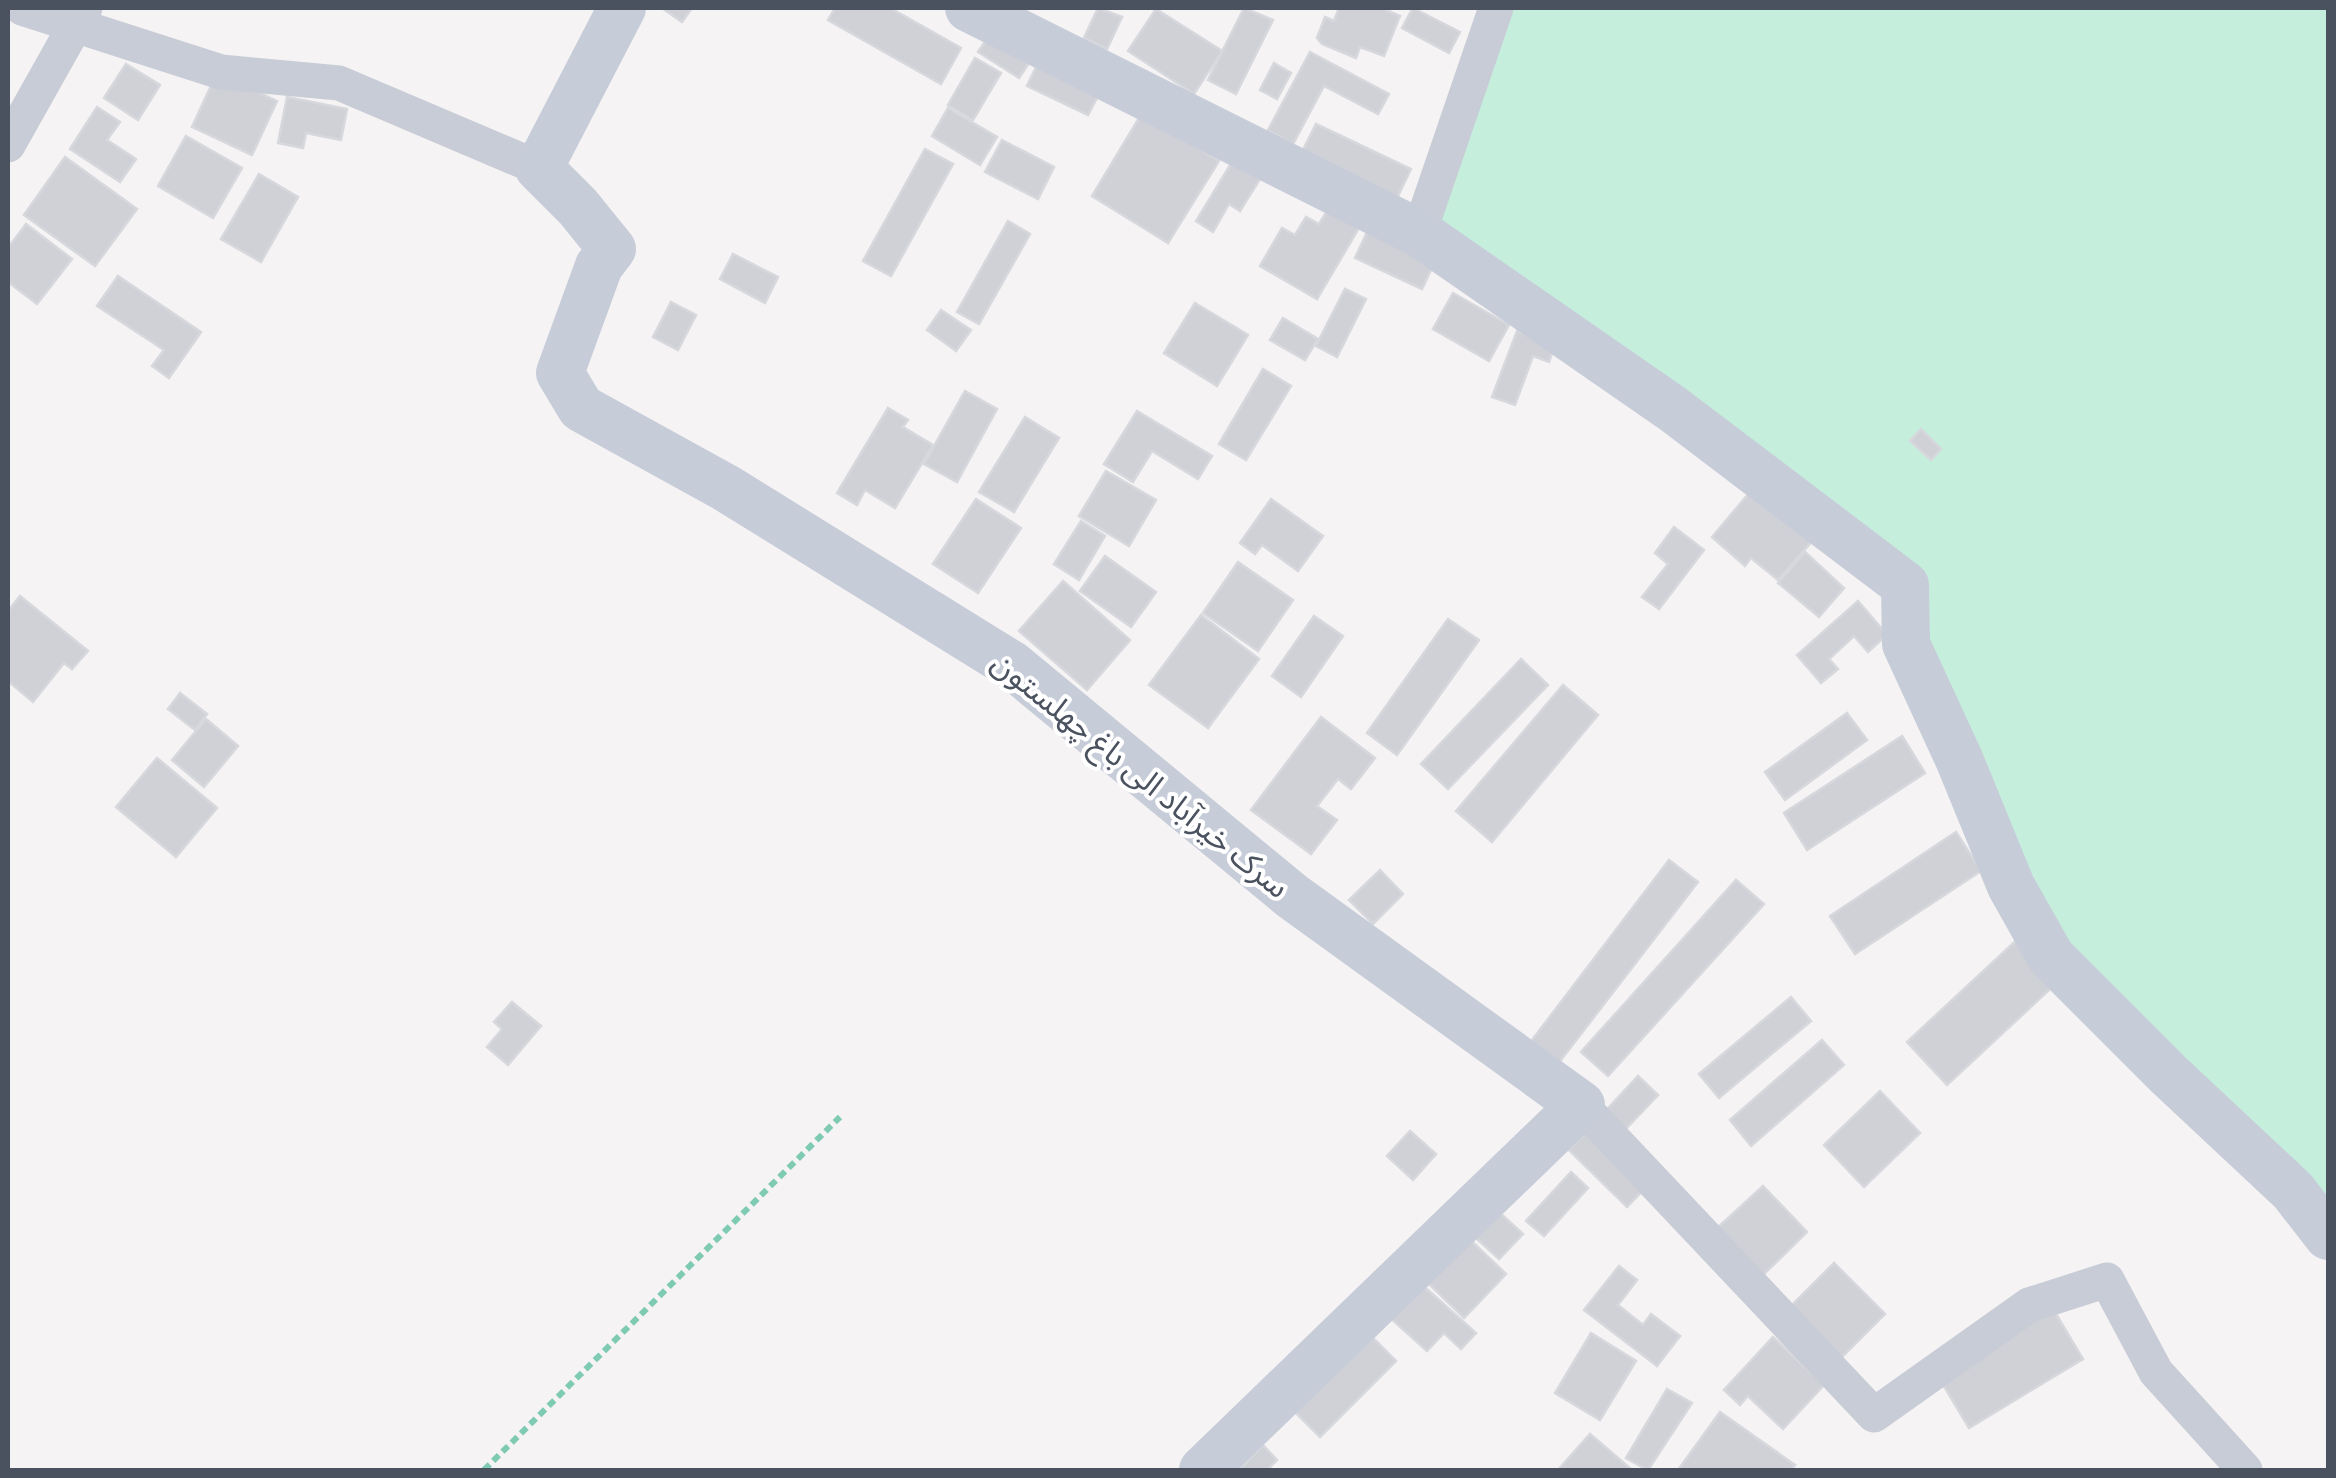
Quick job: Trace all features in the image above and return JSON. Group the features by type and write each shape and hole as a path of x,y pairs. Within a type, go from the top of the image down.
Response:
{"street":[{"path":"22,8 81,17 221,72 339,83 539,168 622,8"},
{"path":"969,8 1419,233 1673,409 1904,584 1906,644 2010,886 2051,957 2293,1191 2328,1236"},
{"path":"1419,233 1496,8"},
{"path":"8,146 81,17"},
{"name":"سرک خیرآباد الی باغ چهلستون","path":"539,168 578,207 612,250 599,266 560,373 581,408 726,488 1012,665 1292,896 1581,1105"},
{"path":"1203,1470 1581,1105 1874,1415 2029,1305 2107,1280 2156,1372 2244,1470"}],"path":[{"path":"484,1470 840,1118"}],"green space":[{"path":"1511,8 2328,8 2328,1236 2051,957 1904,584 1419,233"}],"building":[{"path":"662,8 692,8 682,22"},
{"path":"835,8 890,8 961,48 941,84 828,20"},
{"path":"1098,8 1122,17 1107,49 1084,38"},
{"path":"1244,8 1273,20 1236,94 1208,80"},
{"path":"1339,8 1381,8 1400,16 1384,56 1360,47 1356,58 1322,44 1317,38 1325,17 1334,21"},
{"path":"1413,8 1460,32 1449,53 1402,28"},
{"path":"1156,9 1222,51 1194,94 1128,51"},
{"path":"994,28 1035,54 1019,78 978,52"},
{"path":"1310,52 1389,94 1378,114 1324,86 1293,144 1268,130"},
{"path":"975,58 1001,73 973,120 948,105"},
{"path":"1039,61 1101,90 1088,115 1027,86"},
{"path":"1274,63 1291,73 1277,99 1260,90"},
{"path":"126,64 160,85 138,120 104,98"},
{"path":"217,73 277,101 252,155 192,127"},
{"path":"287,97 347,109 341,140 306,133 303,148 278,143"},
{"path":"97,107 120,122 107,140 136,159 120,182 70,149"},
{"path":"948,108 997,137 980,165 932,136"},
{"path":"1142,113 1219,161 1168,243 1092,196"},
{"path":"1316,124 1411,169 1396,200 1301,154"},
{"path":"186,136 242,168 213,218 158,186"},
{"path":"1002,140 1054,167 1038,199 985,172"},
{"path":"925,149 953,164 891,276 863,261"},
{"path":"65,157 137,209 95,266 24,215"},
{"path":"1232,162 1260,179 1240,211 1229,204 1213,232 1196,221"},
{"path":"259,174 298,197 261,262 221,239"},
{"path":"1331,205 1362,223 1317,299 1260,266 1282,228 1295,235 1306,217 1319,224"},
{"path":"1008,221 1030,234 979,324 957,312"},
{"path":"26,224 72,259 37,304 8,282 8,248"},
{"path":"1369,228 1436,259 1422,289 1355,258"},
{"path":"733,254 778,277 765,303 720,279"},
{"path":"118,276 201,332 169,378 152,366 164,350 97,306"},
{"path":"1345,289 1366,299 1337,357 1316,346"},
{"path":"1453,293 1509,325 1489,361 1433,329"},
{"path":"671,302 696,315 678,350 653,337"},
{"path":"1195,303 1248,335 1217,386 1164,353"},
{"path":"941,310 971,330 956,351 927,330"},
{"path":"1283,318 1318,339 1305,360 1270,340"},
{"path":"1517,331 1555,345 1549,362 1533,356 1515,405 1492,397"},
{"path":"1263,369 1291,386 1246,460 1219,444"},
{"path":"965,391 997,409 957,482 924,464"},
{"path":"888,408 908,420 903,427 933,445 895,508 865,490 857,505 837,493"},
{"path":"1137,411 1212,456 1198,479 1152,451 1133,482 1104,464"},
{"path":"1025,417 1059,438 1014,512 979,492"},
{"path":"1921,429 1941,449 1931,460 1910,441"},
{"path":"1106,471 1156,500 1129,546 1079,516"},
{"path":"1755,486 1815,538 1778,580 1751,558 1745,566 1712,537"},
{"path":"976,499 1021,528 978,593 933,564"},
{"path":"1271,499 1323,536 1298,571 1262,545 1255,554 1240,543"},
{"path":"1081,521 1105,536 1079,580 1054,564"},
{"path":"1674,527 1704,550 1659,609 1642,597 1668,564 1655,553"},
{"path":"1805,552 1844,588 1819,617 1778,583"},
{"path":"1105,556 1156,592 1131,627 1080,591"},
{"path":"1238,562 1293,600 1258,651 1203,613"},
{"path":"1063,581 1130,640 1087,690 1019,631"},
{"path":"20,596 88,651 72,669 64,663 33,702 8,681 8,611"},
{"path":"1858,601 1887,635 1868,652 1854,636 1829,659 1838,669 1821,683 1797,655"},
{"path":"1201,615 1259,659 1208,728 1149,685"},
{"path":"1314,616 1343,636 1301,697 1272,676"},
{"path":"1448,619 1479,640 1397,755 1367,733"},
{"path":"1521,659 1548,685 1448,789 1421,764"},
{"path":"1563,685 1598,715 1492,842 1456,811"},
{"path":"180,693 207,714 195,730 168,709"},
{"path":"1847,713 1867,740 1785,800 1765,772"},
{"path":"1321,717 1375,758 1351,789 1338,779 1317,806 1337,820 1311,854 1251,810"},
{"path":"206,719 238,746 204,787 172,760"},
{"path":"1902,736 1925,773 1807,850 1784,813"},
{"path":"157,758 217,808 176,857 116,807"},
{"path":"1956,832 1981,871 1855,954 1830,916"},
{"path":"1669,860 1698,882 1554,1069 1526,1048"},
{"path":"1380,870 1403,894 1373,924 1349,900"},
{"path":"1736,880 1764,904 1608,1076 1581,1052"},
{"path":"2022,935 2062,978 1947,1085 1907,1042"},
{"path":"1791,997 1811,1021 1719,1098 1699,1074"},
{"path":"512,1002 541,1026 508,1065 487,1047 502,1029 494,1022"},
{"path":"1822,1040 1844,1065 1751,1146 1730,1120"},
{"path":"1638,1076 1658,1095 1619,1136 1599,1118"},
{"path":"1880,1091 1920,1133 1864,1187 1824,1145"},
{"path":"1593,1125 1651,1182 1627,1207 1569,1150"},
{"path":"1410,1131 1436,1154 1413,1180 1387,1156"},
{"path":"1571,1172 1588,1188 1544,1236 1526,1221"},
{"path":"1763,1186 1807,1232 1760,1278 1715,1230"},
{"path":"1489,1203 1523,1234 1499,1259 1465,1228"},
{"path":"1464,1234 1506,1274 1464,1318 1422,1277"},
{"path":"1834,1263 1885,1314 1838,1361 1787,1310"},
{"path":"1619,1266 1637,1280 1618,1305 1643,1325 1651,1314 1680,1336 1657,1366 1584,1310"},
{"path":"1419,1282 1476,1333 1461,1349 1444,1333 1427,1351 1388,1316"},
{"path":"2053,1309 2083,1359 1969,1428 1939,1378"},
{"path":"1591,1333 1636,1361 1600,1420 1555,1393"},
{"path":"1370,1335 1396,1361 1320,1437 1294,1411"},
{"path":"1773,1337 1824,1385 1783,1429 1748,1396 1740,1405 1724,1390"},
{"path":"1667,1389 1692,1403 1648,1470 1626,1458"},
{"path":"1720,1412 1795,1465 1791,1470 1678,1470"},
{"path":"1590,1434 1632,1470 1558,1470"},
{"path":"1263,1445 1277,1460 1267,1470 1239,1470"}]}
